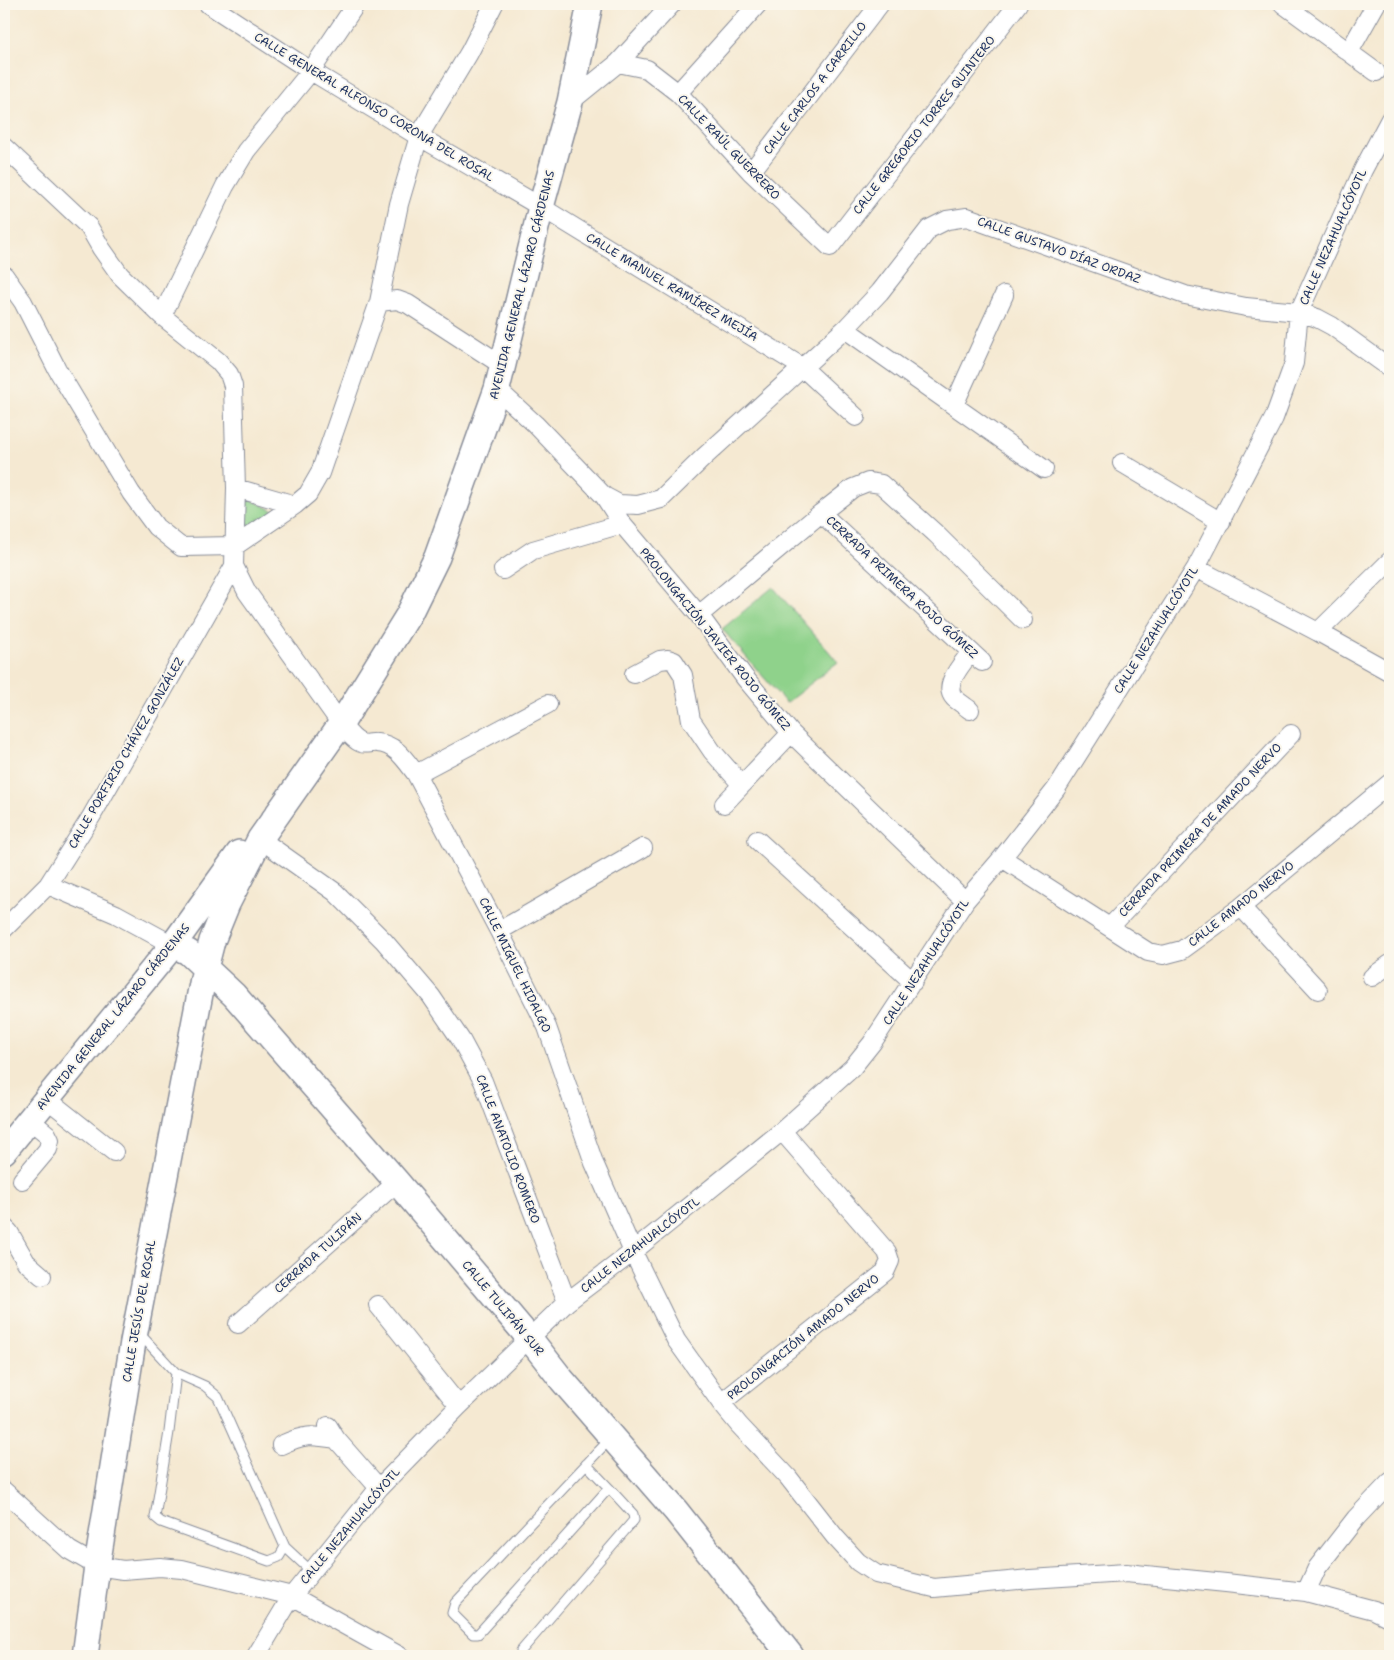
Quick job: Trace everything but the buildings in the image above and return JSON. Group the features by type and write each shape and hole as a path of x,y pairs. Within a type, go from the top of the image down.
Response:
{"street":[{"name":"CALLE GENERAL ALFONSO CORONA DEL ROSAL","path":"208,4 419,136 541,207"},
{"path":"162,316 229,179 246,151 312,70 356,4"},
{"path":"4,275 23,302 57,369 126,484 156,528 181,547 235,546 308,494 320,473 380,302 399,204 419,136 469,53 494,4"},
{"name":"AVENIDA GENERAL LÁZARO CÁRDENAS","path":"205,968 212,942 227,904 260,839 341,724 410,614 437,556 497,389 541,207 570,102 590,4"},
{"path":"570,102 618,63 672,4"},
{"path":"678,93 758,4"},
{"name":"CALLE CARLOS A CARRILLO","path":"751,172 880,4"},
{"name":"CALLE GREGORIO TORRES QUINTERO","path":"830,247 1018,4"},
{"path":"1283,4 1376,72"},
{"path":"1349,52 1376,4"},
{"name":"CALLE RAÚL GUERRERO","path":"618,63 647,69 678,93 751,172 830,247"},
{"name":"CALLE NEZAHUALCÓYOTL","path":"256,1656 292,1596 380,1488 459,1406 567,1302 633,1252 782,1131 852,1068 872,1044 965,901 1002,858 1056,789 1196,568 1274,418 1294,363 1299,312 1363,170 1390,119"},
{"path":"4,147 89,227 101,248 120,274 162,316 218,361 229,374 234,386 236,488 234,566"},
{"name":"CALLE MANUEL RAMÍREZ MEJÍA","path":"541,207 802,367 856,417"},
{"name":"CALLE GUSTAVO DÍAZ ORDAZ","path":"604,496 619,504 638,505 661,499 802,367 846,329 880,292 929,229 947,220 967,217 1185,295 1246,307 1299,312 1317,318 1332,326 1390,368"},
{"path":"954,405 1004,295"},
{"path":"380,302 397,300 408,304 502,365"},
{"path":"846,329 1044,469"},
{"name":"PROLONGACIÓN JAVIER ROJO GÓMEZ","path":"497,389 535,424 604,496 622,524 698,615 745,678 791,733 965,901"},
{"path":"1122,464 1221,522"},
{"path":"698,615 821,513 853,488 868,482 881,484 935,533 1023,620"},
{"path":"236,488 295,505"},
{"name":"CERRADA PRIMERA ROJO GÓMEZ","path":"821,513 976,657 956,673 950,687 953,697 970,710"},
{"path":"503,570 533,550 622,524"},
{"path":"1318,632 1390,561"},
{"name":"CALLE MIGUEL HIDALGO","path":"234,566 247,592 341,724 355,740 362,744 378,742 389,746 401,755 416,774 499,931 547,1027 594,1163 633,1252 676,1340 720,1403 788,1477 835,1537 858,1562 876,1574 934,1588 1030,1578 1126,1573 1226,1582 1306,1592 1374,1610 1390,1618"},
{"name":"CALLE PORFIRIO CHÁVEZ GONZÁLEZ","path":"4,929 48,884 91,817 234,566"},
{"path":"1196,568 1390,672"},
{"path":"634,674 660,660 668,658 674,661 683,675 691,720 712,751 741,784"},
{"path":"416,774 548,704"},
{"path":"724,804 791,733"},
{"name":"CERRADA PRIMERA DE AMADO NERVO","path":"1110,927 1290,734"},
{"name":"CALLE AMADO NERVO","path":"1002,858 1148,952 1163,955 1182,950 1241,907 1390,783"},
{"name":"AVENIDA GENERAL LÁZARO CÁRDENAS","path":"4,1151 173,945 246,845 260,839"},
{"name":"CALLE ANATOLIO ROMERO","path":"260,839 335,892 384,941 431,996 461,1040 483,1080 567,1302"},
{"path":"758,840 913,982"},
{"path":"499,931 643,848"},
{"path":"48,884 116,914 173,945"},
{"path":"1241,907 1318,990"},
{"name":"CALLE TULIPÁN SUR","path":"173,945 188,952 234,996 397,1182 530,1339 562,1380 676,1511 791,1656"},
{"path":"1372,977 1390,964"},
{"name":"CALLE JESÚS DEL ROSAL","path":"85,1656 97,1566 136,1329 205,968"},
{"path":"47,1099 114,1152"},
{"path":"22,1180 48,1149 50,1140 47,1134 30,1120"},
{"name":"PROLONGACIÓN AMADO NERVO","path":"720,1403 884,1272 890,1261 887,1252 782,1131"},
{"name":"CERRADA TULIPÁN","path":"238,1324 397,1182"},
{"path":"4,1228 9,1232 26,1262 42,1276"},
{"path":"378,1305 459,1406"},
{"path":"282,1445 298,1437 332,1432 380,1488"},
{"path":"1306,1592 1317,1568 1356,1518 1390,1482"},
{"path":"4,1491 70,1550 97,1566 123,1570 182,1568 292,1596 400,1656"}],"lane":[{"path":"136,1329 176,1373 205,1386 218,1398 285,1547 312,1572"},
{"path":"176,1373 169,1432 155,1517 161,1522 269,1561 278,1557 285,1547"},
{"path":"609,1488 478,1634 473,1634 452,1613 455,1603 611,1436"},
{"path":"521,1650 634,1520 633,1514 586,1464"}],"green space":[{"path":"239,494 277,512 238,533"},
{"path":"773,587 838,662 786,703 722,629"}]}
